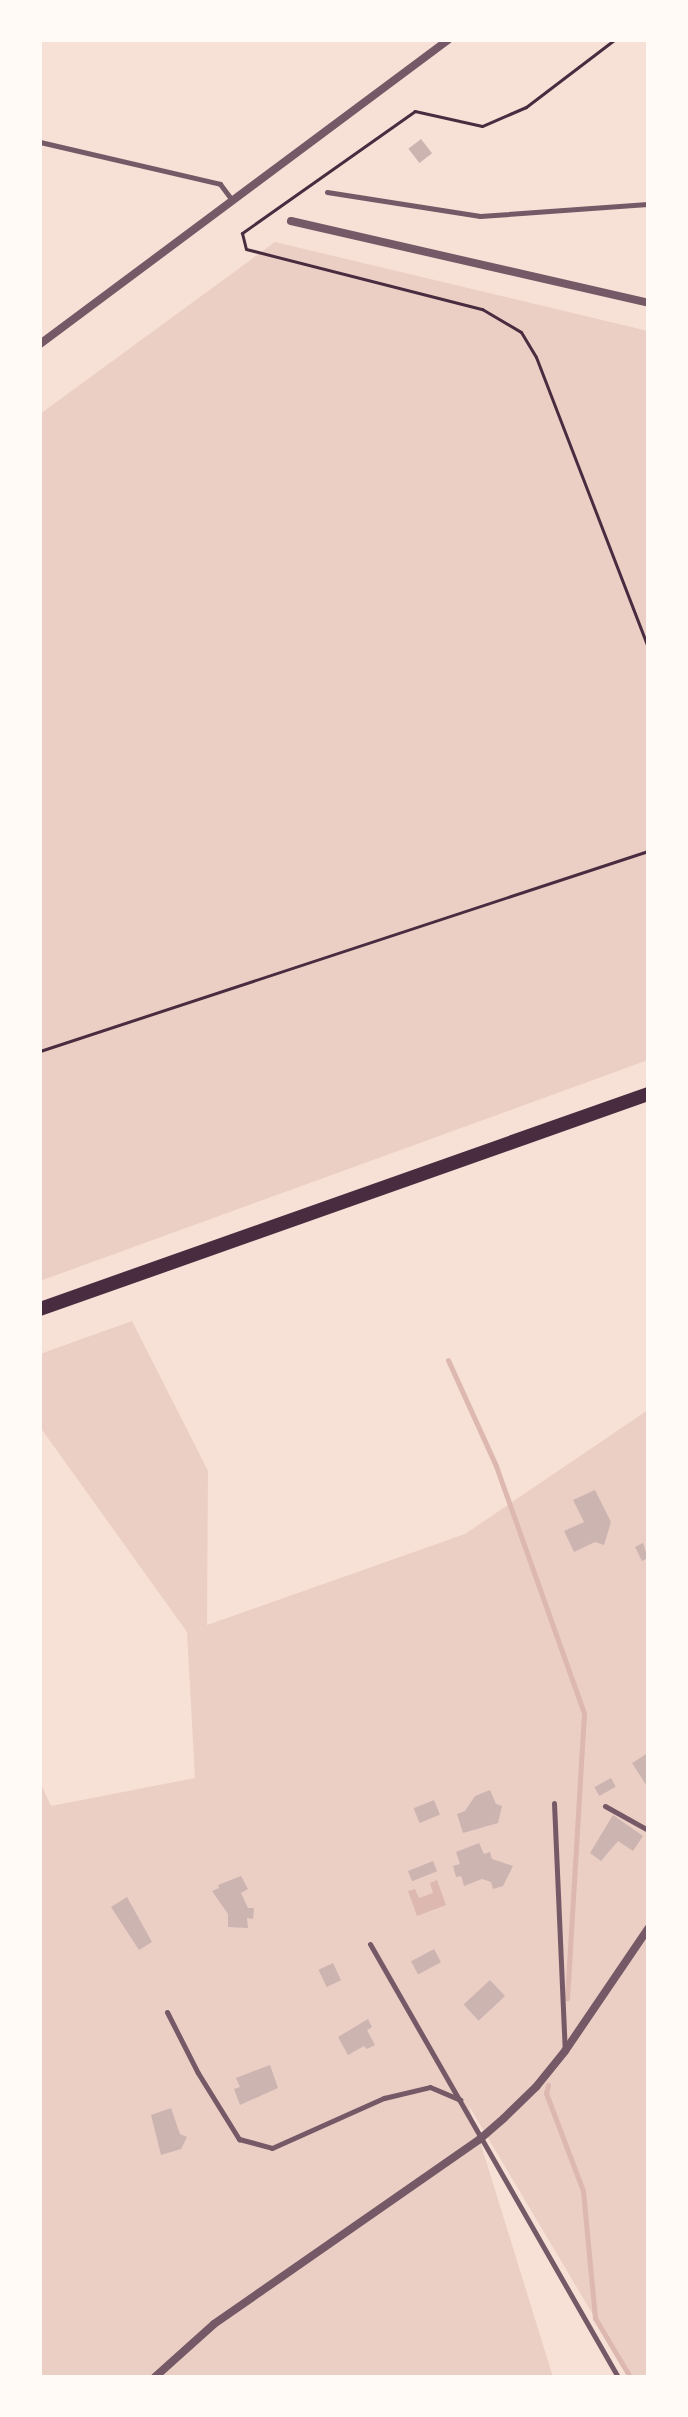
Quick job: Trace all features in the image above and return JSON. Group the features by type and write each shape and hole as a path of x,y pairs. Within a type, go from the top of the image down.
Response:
{"main road":[{"path":"40,1309 648,1094"}],"street":[{"path":"40,344 448,40"},
{"path":"291,221 648,303"},
{"path":"155,2377 214,2324 480,2139 536,2087 565,2051 648,1929"}],"lane":[{"path":"40,142 220,184 233,200"},
{"path":"327,192 480,216 648,204"},
{"path":"554,1803 565,2051"},
{"path":"605,1806 648,1830"},
{"path":"370,1944 618,2377"},
{"path":"167,2012 198,2073 239,2139 272,2148 384,2098 430,2087 461,2101"}],"path":[{"path":"614,40 526,107 482,126 415,111 242,233 246,249 482,309 521,332 536,357 648,647"},
{"path":"40,1051 648,851"}],"shaded area":[{"path":"275,242 648,331 648,1060 40,1281 40,414"},
{"path":"132,1321 208,1471 207,1625 465,1534 648,1410 648,2377 630,2377 469,2106 553,2377 40,2377 40,1782 51,1806 195,1778 187,1632 40,1427 40,1354"},
{"path":"437,1880 446,1905 417,1916 408,1891 415,1889 419,1898 433,1893 430,1883"}],"building":[{"path":"421,139 432,153 419,163 408,149"},
{"path":"595,1490 611,1522 604,1545 595,1542 574,1552 564,1531 584,1522 573,1500"},
{"path":"643,1543 648,1558 642,1561 635,1547"},
{"path":"648,1753 648,1788 632,1763"},
{"path":"611,1778 616,1787 599,1796 594,1787"},
{"path":"490,1790 496,1804 502,1806 498,1823 463,1833 457,1814 465,1811 475,1796"},
{"path":"434,1800 440,1815 420,1823 414,1808"},
{"path":"613,1815 643,1836 633,1851 618,1841 601,1861 590,1853"},
{"path":"479,1843 484,1854 490,1852 492,1859 513,1866 503,1886 493,1889 491,1882 482,1879 464,1886 461,1876 456,1877 453,1866 460,1864 456,1852"},
{"path":"433,1861 437,1871 412,1881 408,1871"},
{"path":"241,1876 248,1889 241,1893 248,1908 254,1908 253,1919 247,1918 248,1928 228,1927 228,1914 212,1891 219,1888 218,1885"},
{"path":"127,1897 152,1942 139,1950 111,1907"},
{"path":"434,1949 441,1962 418,1974 411,1961"},
{"path":"333,1963 341,1980 327,1987 318,1970"},
{"path":"490,1980 505,1996 479,2021 464,2005"},
{"path":"368,2019 372,2027 367,2030 375,2045 367,2049 364,2046 348,2055 338,2037"},
{"path":"270,2065 278,2088 240,2105 234,2089 240,2087 236,2078"},
{"path":"171,2108 180,2134 187,2137 181,2149 161,2155 151,2115"}],"waterway":[{"path":"448,1360 496,1466 584,1713 567,1998"},
{"path":"548,2085 546,2093 583,2191 595,2318 630,2377"}]}
